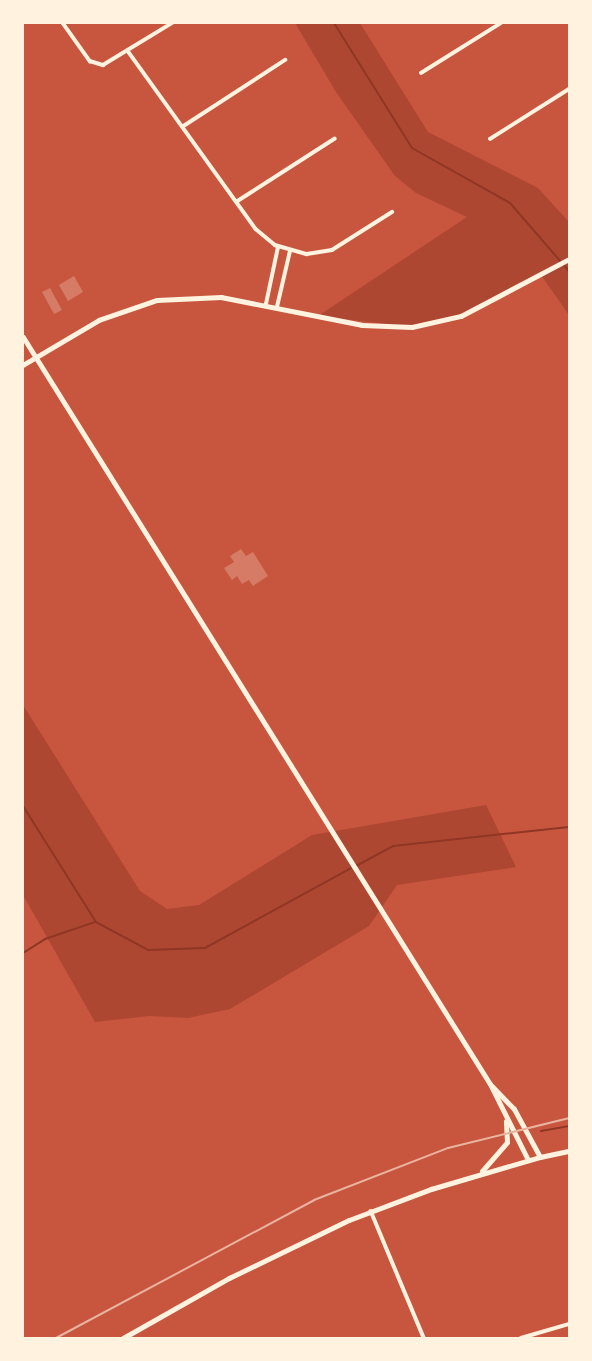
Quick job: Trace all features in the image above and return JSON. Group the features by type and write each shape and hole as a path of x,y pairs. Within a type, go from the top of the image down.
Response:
{"main road":[{"path":"23,337 490,1084 528,1160"},
{"path":"490,1084 514,1109 540,1157"},
{"path":"478,1174 503,1149 508,1131 505,1118"},
{"path":"123,1338 131,1336 229,1278 371,1211 478,1174 569,1151"}],"street":[{"path":"63,23 96,64 109,63 172,23"},
{"path":"421,73 501,23"},
{"path":"128,51 236,202 264,238 278,247 307,254 332,250 392,212"},
{"path":"182,127 285,60"},
{"path":"490,139 569,89"},
{"path":"236,202 334,139"},
{"path":"266,304 278,247"},
{"path":"277,307 288,251"},
{"path":"23,365 99,320 142,303 210,296 266,304 362,326 412,327 461,316 569,259"},
{"path":"371,1211 424,1338"},
{"path":"521,1338 569,1324"}],"shaded area":[{"path":"295,23 360,23 428,132 538,188 569,222 569,315 541,275 461,316 412,327 318,316 467,217 416,193 395,176 336,92"},
{"path":"23,705 140,891 167,909 199,905 312,835 486,805 516,867 397,885 369,926 230,1009 188,1018 149,1016 95,1022 23,895"}],"building":[{"path":"74,276 83,292 68,301 59,285"},
{"path":"50,288 62,310 54,314 42,292"},
{"path":"241,549 246,556 253,552 268,576 253,586 249,580 242,584 237,576 232,580 224,568 234,562 230,556"}],"waterway":[{"path":"334,23 412,148 510,203 569,271"},
{"path":"23,806 96,922 148,950 205,948 351,868"},
{"path":"356,866 393,846 569,827"},
{"path":"23,953 45,939 95,922"},
{"path":"541,1131 569,1126"}],"railway":[{"path":"56,1338 314,1200 448,1148 569,1118"}]}
